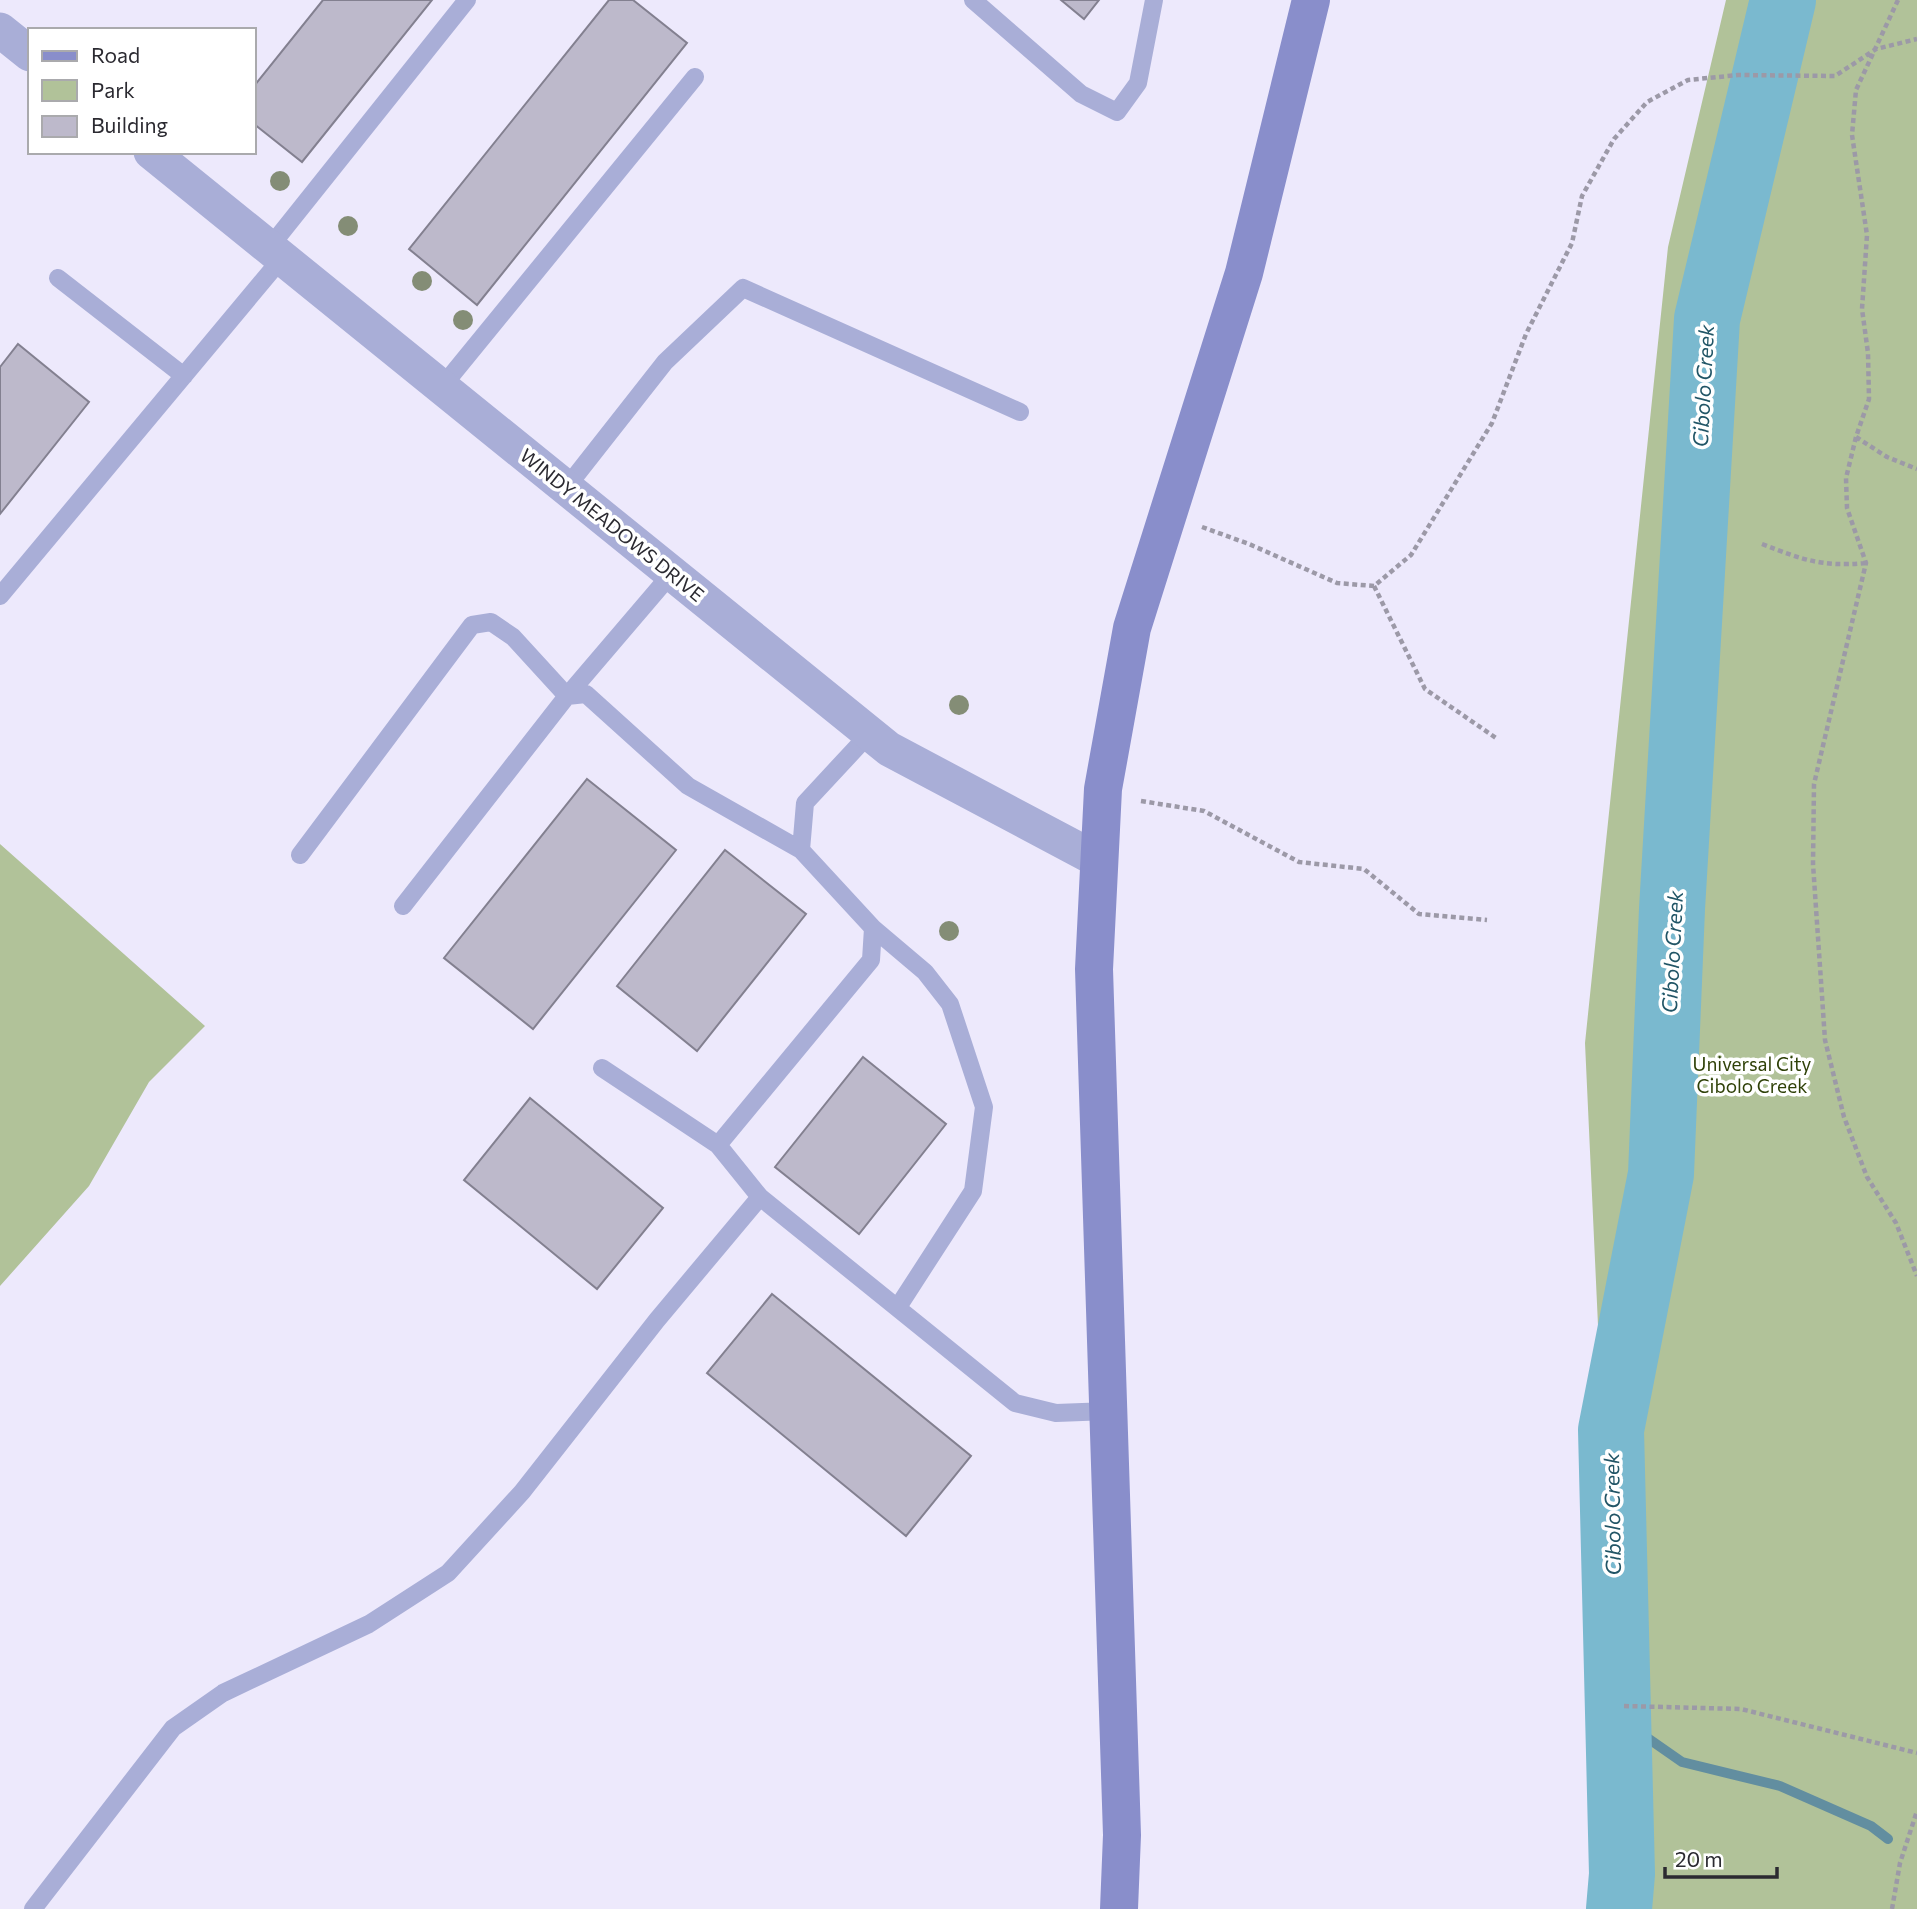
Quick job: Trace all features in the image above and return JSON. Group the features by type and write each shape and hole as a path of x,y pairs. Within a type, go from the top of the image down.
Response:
{"main road":[{"path":"1119,1909 1122,1835 1094,969 1103,789 1118,691 1132,628 1244,273 1311,0"}],"street":[{"path":"0,30 28,52"},
{"name":"WINDY MEADOWS DRIVE","path":"153,154 889,749 1098,860"}],"lane":[{"path":"0,596 184,376 467,0"},
{"path":"973,0 1081,94 1117,112 1138,83 1154,0"},
{"path":"441,388 695,77"},
{"path":"58,278 184,376"},
{"path":"566,488 664,362 743,288 1020,412"},
{"path":"403,906 566,696 672,573"},
{"path":"300,855 472,625 491,622 513,637 566,696"},
{"path":"566,696 586,694 688,786 801,850 873,928 925,972 950,1004 984,1107 973,1191 898,1307"},
{"path":"801,850 804,803 870,733"},
{"path":"718,1144 871,960 873,928"},
{"path":"602,1068 718,1144 760,1197 1015,1403 1056,1413 1109,1411"},
{"path":"33,1909 173,1728 223,1693 369,1624 448,1573 523,1492 657,1321 760,1197"}],"path":[{"path":"1898,0 1856,90 1852,135 1867,235 1862,309 1868,353 1869,399 1846,478 1847,508 1866,564 1814,784 1813,864 1825,1040 1844,1117 1867,1177 1896,1223 1917,1276"},
{"path":"1168,515 1249,544 1337,583 1374,586 1411,555 1492,423 1527,334 1572,243 1582,196 1614,139 1647,102 1688,80 1738,75 1835,76 1876,49 1917,39"},
{"path":"1856,437 1887,457 1917,469"},
{"path":"1762,544 1801,559 1832,566 1866,564"},
{"path":"1374,586 1425,689 1496,738"},
{"path":"1103,789 1150,804 1204,811 1299,862 1364,869 1419,914 1487,920"},
{"path":"1624,1706 1741,1709 1917,1753"},
{"path":"1892,1909 1900,1863 1917,1811"}],"green space":[{"name":"Universal City Cibolo Creek","path":"1726,0 1917,0 1917,1909 1596,1909 1616,1716 1585,1043 1668,247"},
{"path":"0,844 205,1026 149,1082 89,1186 0,1286"}],"building":[{"path":"323,0 432,0 302,162 256,126 256,84"},
{"path":"609,0 633,0 687,43 477,305 409,249"},
{"path":"1061,0 1099,0 1084,19"},
{"path":"18,344 89,402 0,514 0,367"},
{"path":"587,779 676,850 533,1029 444,958"},
{"path":"725,850 806,914 697,1051 617,986"},
{"path":"863,1057 946,1124 859,1234 775,1167"},
{"path":"530,1098 663,1208 597,1289 464,1180"},
{"path":"772,1294 971,1456 906,1536 707,1373"}],"waterway":[{"name":"Cibolo Creek","path":"1619,1909 1622,1874 1611,1430 1661,1174 1672,909 1707,319 1783,0"},
{"path":"1616,1716 1682,1762 1780,1786 1871,1826 1888,1839"}]}
